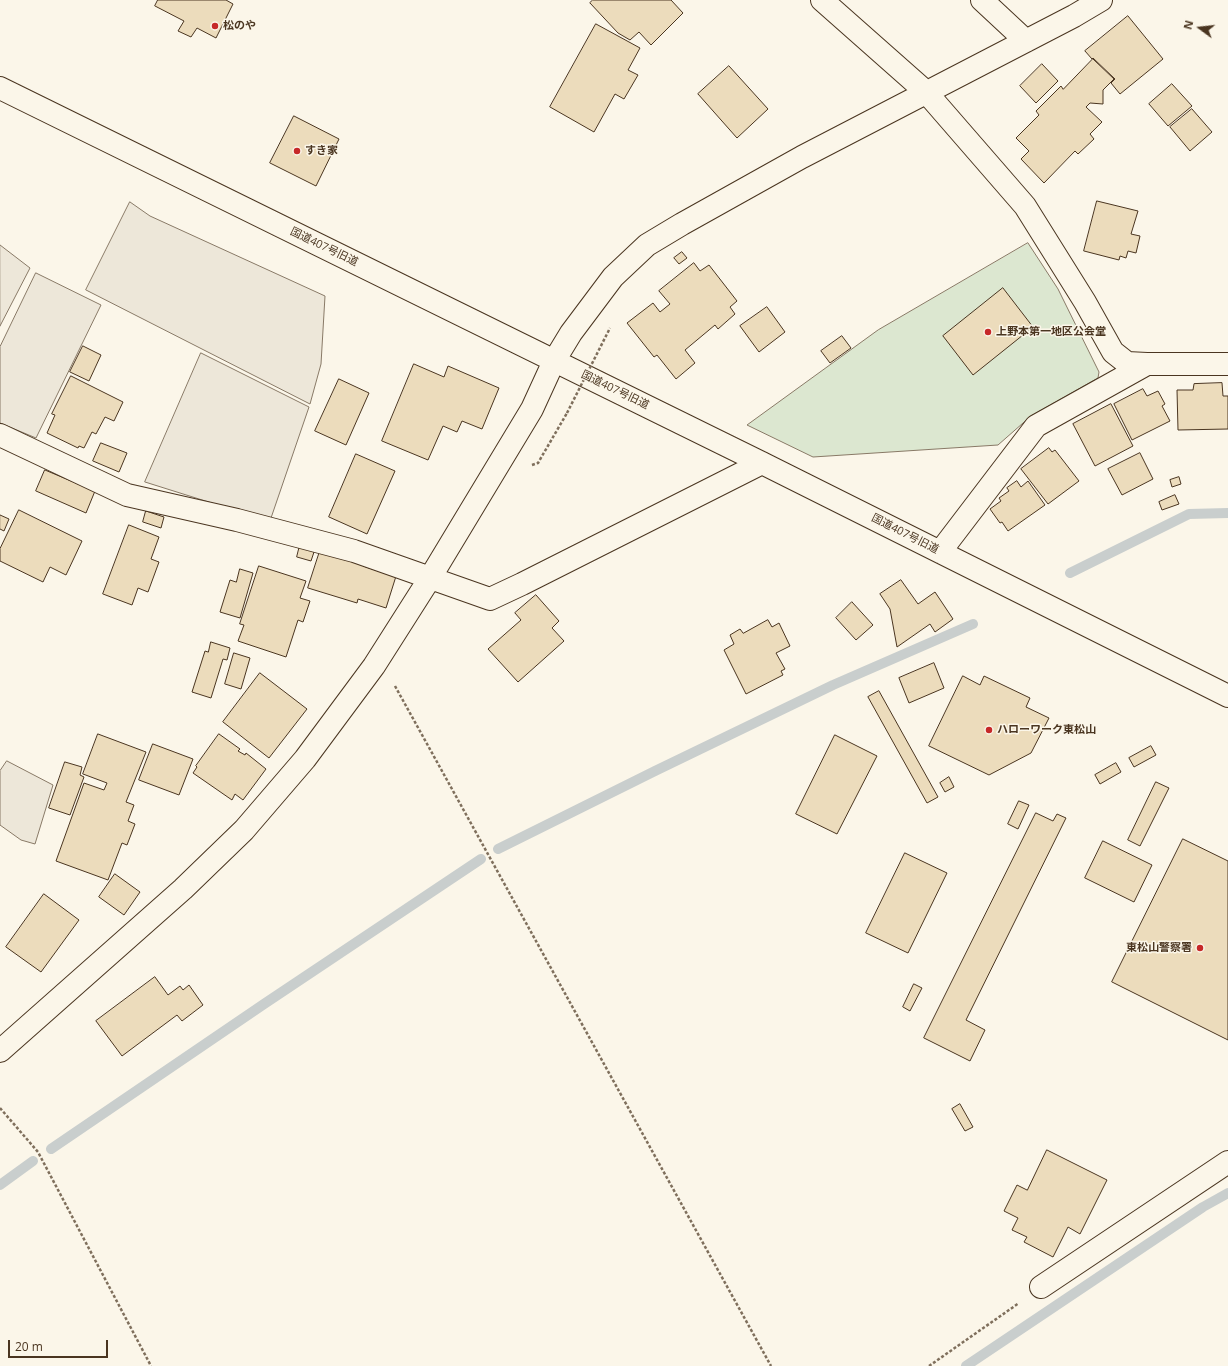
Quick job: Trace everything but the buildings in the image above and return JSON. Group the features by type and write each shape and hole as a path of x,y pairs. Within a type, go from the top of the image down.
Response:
{"street":[{"path":"822,0 926,92 1025,206 1085,302 1113,352 1127,363 1228,364"},
{"path":"982,0 1026,41"},
{"path":"0,1051 183,889 244,830 305,759 374,666 430,578 532,409 554,361 571,333 613,276 647,245 682,224 802,157 1102,0"},
{"name":"国道407号旧道","path":"0,88 762,463 1228,696"},
{"path":"940,552 1036,426 1147,364"},
{"path":"0,435 127,495 237,520 354,551 490,599 762,463"},
{"path":"1041,1287 1228,1162"}],"path":[{"path":"538,463 567,413 610,328"},
{"path":"374,666 397,688 771,1366"},
{"path":"0,1108 38,1152 151,1366"},
{"path":"928,1366 1041,1287"}],"green space":[{"path":"1028,243 1058,289 1099,372 1098,378 1031,416 998,445 813,457 747,425 878,330"}],"shaded area":[{"path":"130,202 150,216 325,296 321,364 310,404 86,290"},
{"path":"0,245 30,268 0,326"},
{"path":"36,273 101,305 36,438 0,423 0,347"},
{"path":"201,353 309,407 271,518 234,510 145,482"},
{"path":"7,761 53,785 35,844 21,840 0,825 0,771"}],"waterway":[{"path":"1070,573 1189,514 1228,513"},
{"path":"498,849 833,685 973,624"},
{"path":"51,1149 481,859"},
{"path":"0,1185 33,1161"},
{"path":"966,1366 1203,1207 1228,1193"}],"place":[{"name":"松のや","path":"215,26"},
{"name":"すき家","path":"297,151"},
{"name":"上野本第一地区公会堂","path":"988,332"},
{"name":"ハローワーク東松山","path":"989,730"},
{"name":"東松山警察署","path":"1200,948"}]}
